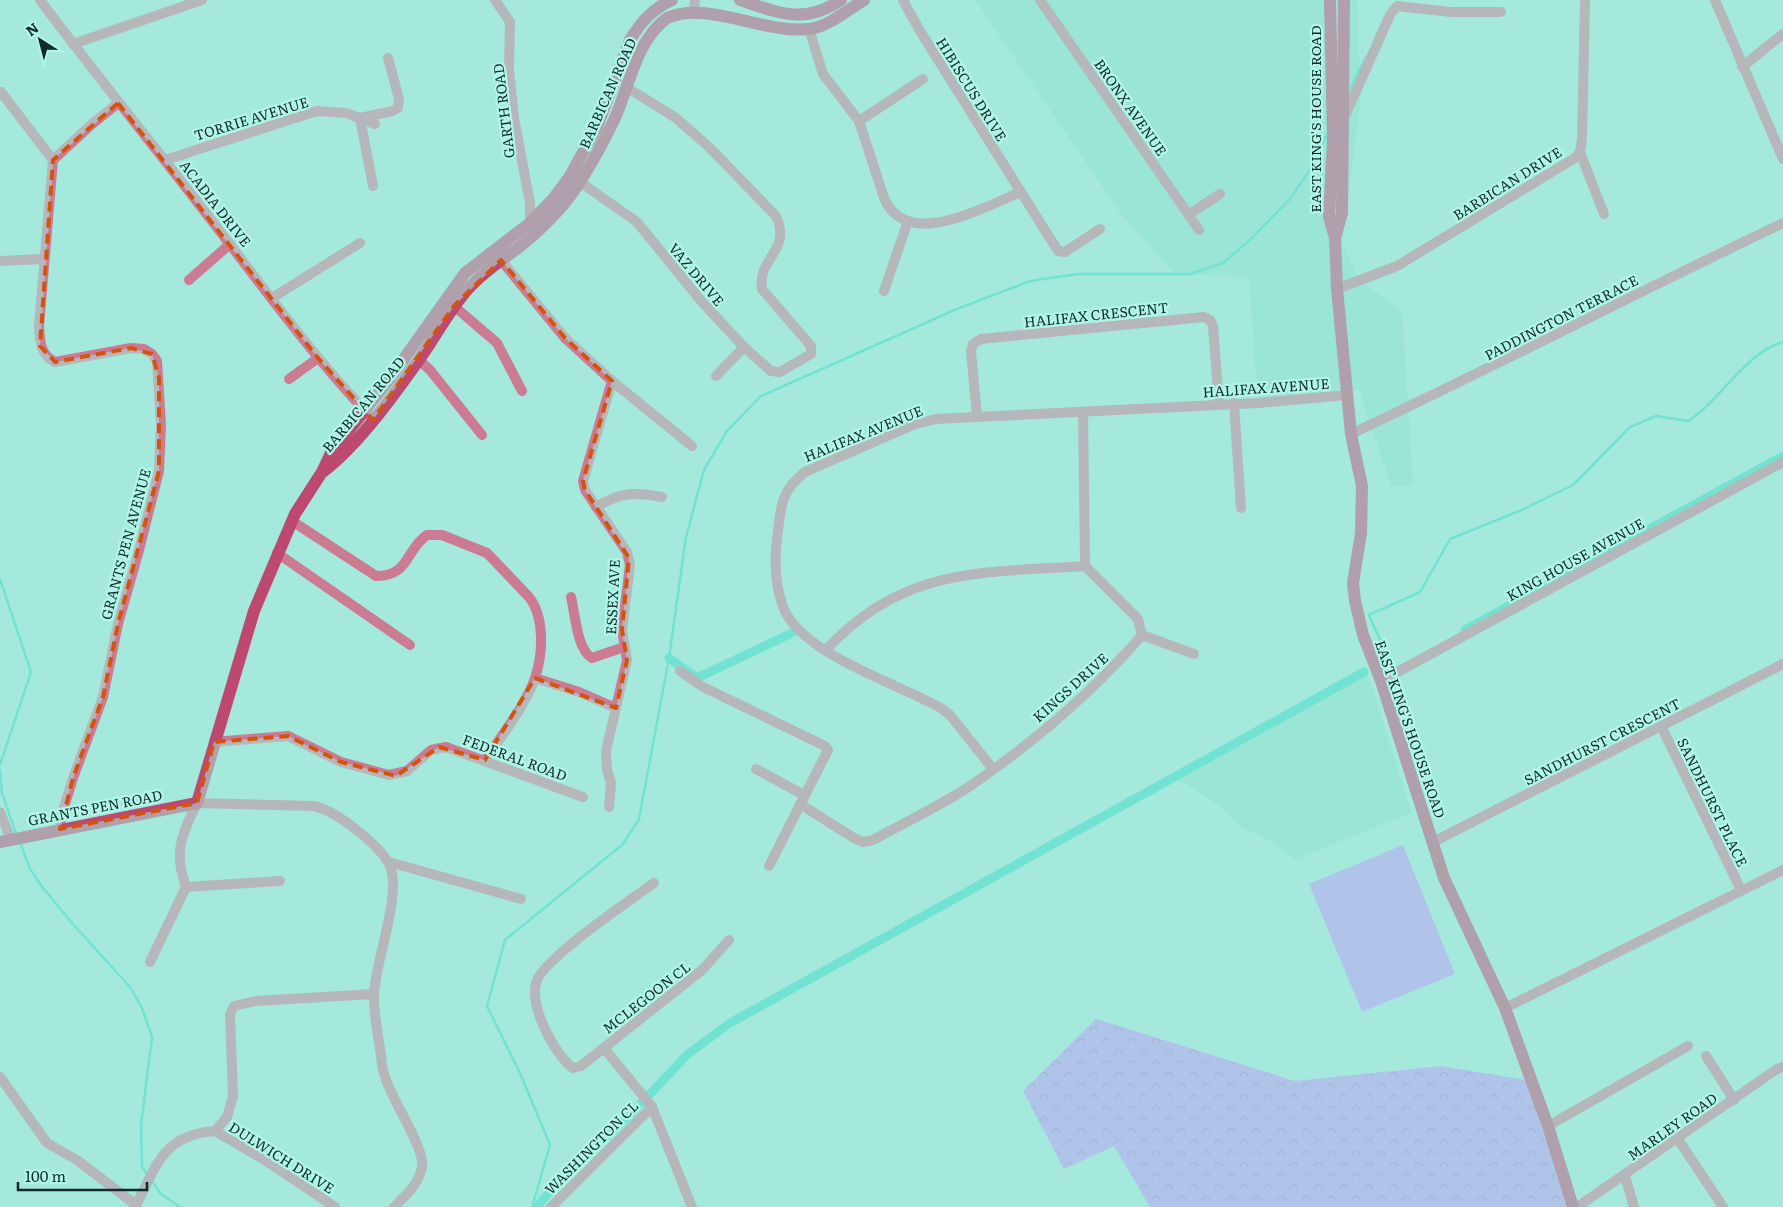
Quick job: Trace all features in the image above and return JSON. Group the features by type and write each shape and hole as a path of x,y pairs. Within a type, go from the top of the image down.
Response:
{"main road":[{"name":"BARBICAN ROAD","path":"197,803 254,611 292,521 322,472 342,458 465,273 530,222 553,200 587,148 630,40 648,15 672,0"},
{"path":"740,0 774,12 803,16 833,6 841,0"},
{"path":"809,30 822,25 864,0"},
{"name":"EAST KING'S HOUSE ROAD","path":"1330,0 1333,140 1329,217 1336,238"},
{"name":"EAST KING'S HOUSE ROAD","path":"1344,0 1342,213 1336,238 1338,288 1351,434 1362,486 1361,533 1353,583 1363,635 1381,681 1444,878 1505,1008 1548,1126 1573,1207"},
{"name":"BARBICAN ROAD","path":"369,415 419,360 454,306 482,274 540,229 557,212 580,182 604,139 644,44 654,28 670,16 695,4 790,29 809,30"},
{"name":"GRANTS PEN ROAD","path":"6,841 197,803"}],"street":[{"name":"ACADIA DRIVE","path":"40,0 118,103 165,160 318,358 369,415"},
{"path":"73,44 202,0"},
{"name":"GARTH ROAD","path":"495,0 510,22 509,70 514,118 530,204 530,222"},
{"name":"HIBISCUS DRIVE","path":"903,0 1058,251 1065,252 1100,229"},
{"name":"BRONX AVENUE","path":"1040,0 1199,230"},
{"name":"BARBICAN DRIVE","path":"1338,288 1397,266 1569,163 1580,152 1582,139 1585,0"},
{"path":"1714,0 1783,159"},
{"path":"1344,117 1390,15 1397,6 1451,12 1501,12"},
{"path":"809,30 823,74 859,121 888,207 908,221 926,225 944,223 1021,192"},
{"path":"1742,66 1783,34"},
{"path":"373,186 360,118 393,111 398,108 399,98 388,58"},
{"path":"859,121 923,79"},
{"name":"VAZ DRIVE","path":"580,182 637,222 702,302 744,347 771,371 780,372 811,354 812,348 762,289 761,280 781,239 780,226 776,216 710,148 676,118 626,87"},
{"path":"1,92 53,160 118,103"},
{"name":"TORRIE AVENUE","path":"165,160 317,112 331,111 360,118 375,124"},
{"path":"1580,152 1604,214"},
{"name":"GRANTS PEN AVENUE","path":"53,160 38,326 40,346 45,355 55,362 131,348 144,349 152,354 157,361 161,426 159,471 118,624 103,697 73,778 61,817 60,829"},
{"path":"1188,215 1220,194"},
{"path":"884,292 908,221"},
{"name":"PADDINGTON TERRACE","path":"1351,434 1478,375 1543,339 1783,223"},
{"path":"272,298 360,243"},
{"path":"189,280 230,244"},
{"path":"0,261 44,259"},
{"path":"500,260 565,338 612,381 692,446"},
{"path":"454,306 497,343 522,391"},
{"name":"HALIFAX CRESCENT","path":"977,416 971,351 974,344 981,339 1204,317 1210,320 1213,326 1219,404"},
{"path":"716,376 744,347"},
{"path":"289,380 318,358"},
{"path":"419,360 430,370 482,434"},
{"name":"ESSEX AVE","path":"609,807 611,783 607,770 606,752 627,660 622,630 629,558 584,490 583,481 612,381"},
{"name":"HALIFAX AVENUE","path":"993,769 942,708 838,659 795,625 784,608 774,565 782,500 792,482 804,472 913,425 935,419 1083,412 1347,395"},
{"path":"1234,403 1241,508"},
{"path":"1083,412 1084,566 1138,619 1142,634 1194,654"},
{"name":"KING HOUSE AVENUE","path":"1381,681 1783,462"},
{"path":"596,507 618,495 641,494 662,497"},
{"path":"292,521 376,576 395,573 403,566 427,535 442,535 487,553 535,604 541,625 535,678 519,708 485,760"},
{"path":"278,554 410,645"},
{"path":"826,650 857,619 874,607 901,592 935,580 965,574 1084,566"},
{"path":"572,597 582,646 586,654 592,658 624,648"},
{"name":"KINGS DRIVE","path":"756,768 863,842 873,840 941,802 993,769 1071,708 1112,669 1142,634"},
{"name":"SANDHURST CRESCENT","path":"1433,842 1783,664"},
{"path":"680,671 703,687 825,746 828,750 769,866"},
{"path":"535,678 579,692 616,708"},
{"name":"SANDHURST PLACE","path":"1662,726 1741,890"},
{"name":"FEDERAL ROAD","path":"214,742 288,736 341,762 390,776 402,774 431,750 438,747 453,749 584,797"},
{"path":"150,962 186,887 180,869 178,850 197,803 322,807 330,810 363,836 389,862 521,899"},
{"path":"0,812 6,841"},
{"path":"389,862 393,883 374,994 383,1073 411,1131 422,1162 416,1184 394,1207"},
{"path":"1505,1008 1783,870"},
{"path":"186,887 280,881"},
{"name":"MCLEGOON CL","path":"654,883 549,962 536,982 535,1001 541,1021 566,1062 573,1068 581,1066 702,970 730,940"},
{"path":"0,1077 47,1143 77,1160 135,1206 164,1153 195,1132 215,1131 227,1117 234,1096 230,1014 234,1006 255,1002 374,994"},
{"path":"1548,1126 1688,1046"},
{"path":"604,1048 652,1107 692,1207"},
{"path":"1706,1056 1734,1100"},
{"name":"MARLEY ROAD","path":"1577,1207 1625,1176 1777,1069 1783,1067"},
{"name":"WASHINGTON CL","path":"551,1207 652,1107"},
{"name":"DULWICH DRIVE","path":"215,1131 263,1159 335,1207"},
{"path":"1678,1139 1723,1207"},
{"path":"1625,1176 1634,1207"}],"highlighted area":[{"path":"118,103 318,358 373,420 454,306 501,260 565,338 612,381 583,481 585,490 629,558 622,630 627,660 616,708 535,678 485,760 439,747 396,776 341,762 288,736 214,742 197,803 60,829 73,778 103,697 118,624 159,471 159,378 152,354 131,348 55,362 40,346 53,160"}],"shaded area":[{"path":"975,0 1357,0 1361,97 1342,244 1359,280 1402,311 1413,486 1391,486 1359,390 1334,390 1258,403 1249,277 1175,274 1121,214"},
{"path":"1368,675 1412,813 1295,860 1272,842 1241,827 1215,803 1179,780"}],"green space":[{"path":"1403,845 1455,974 1362,1012 1309,884"},
{"path":"1096,1019 1295,1081 1441,1066 1526,1080 1568,1207 1150,1207 1114,1146 1064,1169 1023,1091"}],"waterway":[{"path":"1348,93 1366,57"},
{"path":"532,1207 550,1145 520,1073 487,1006 505,940 623,844 639,819 669,658 686,537 704,470 727,431 761,396 957,309 1030,281 1078,274 1190,274 1223,263 1252,238 1291,198 1309,171 1328,133"},
{"path":"1393,669 1369,615 1420,592 1450,539 1524,509 1573,485 1630,427 1656,416 1688,421 1711,402 1757,356 1770,347 1783,342"},
{"path":"1465,630 1783,456"},
{"path":"0,579 31,672 0,765"},
{"path":"669,658 697,678 794,632"},
{"path":"537,1207 563,1176 629,1116 688,1054 730,1023 1364,672"},
{"path":"0,770 2,793 16,834"},
{"path":"21,845 30,869 43,888 130,987 142,1008 152,1037 141,1125 142,1167 148,1175"},
{"path":"151,1180 161,1194 180,1207"}]}
